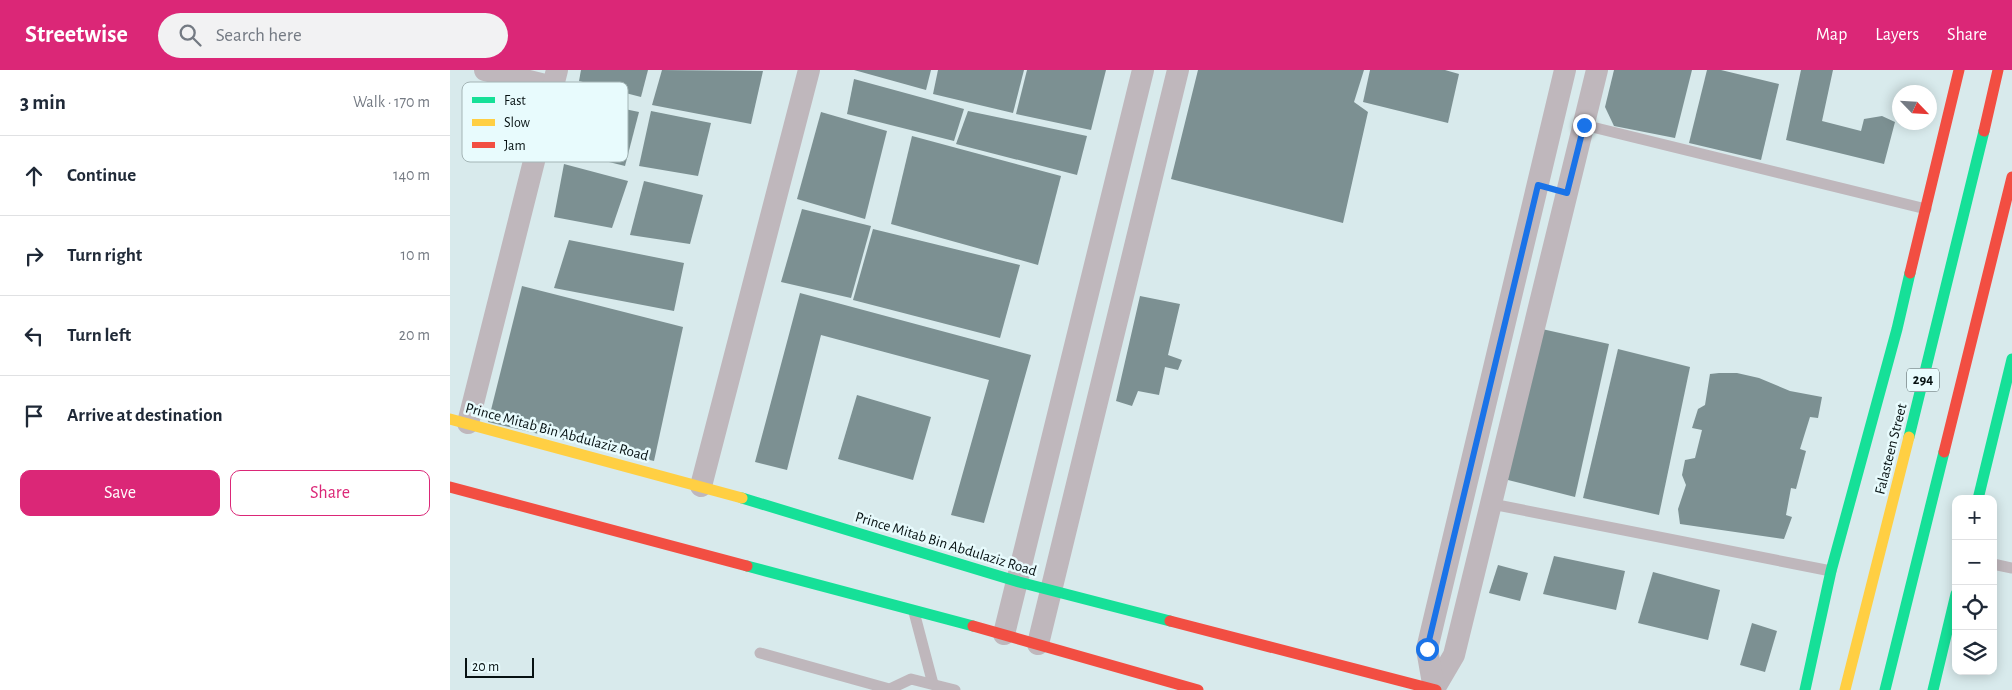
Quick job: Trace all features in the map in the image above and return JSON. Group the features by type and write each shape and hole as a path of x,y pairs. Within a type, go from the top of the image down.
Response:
{"main road":[{"path":"1804,690 1831,571 1897,329 1959,70"},
{"name":"Falasteen Street","path":"1845,690 1934,340 1998,70"},
{"name":"294","path":"1886,690 2012,177"},
{"path":"1979,495 2012,359"},
{"name":"Prince Mitab Bin Abdulaziz Road","path":"459,421 700,486 1018,582 1435,690"},
{"path":"450,487 1004,634 1198,690"},
{"path":"1933,690 1952,611"}],"street":[{"path":"485,70 555,79"},
{"path":"700,486 809,70"},
{"path":"1004,634 1144,70"},
{"path":"1038,644 1177,73 1150,70"},
{"path":"1435,690 1427,649 1565,70"},
{"path":"1435,690 1454,655 1597,70"},
{"path":"459,421 532,162"},
{"path":"1538,185 1567,193"}],"lane":[{"path":"1584,125 1926,208"},
{"path":"1492,504 1831,571"},
{"path":"1997,565 2012,568"},
{"path":"914,610 933,684"},
{"path":"760,653 892,689 911,678 955,690"}],"building":[{"path":"581,70 648,70 641,97 628,94 628,82 579,81"},
{"path":"662,70 763,71 751,124 652,105"},
{"path":"854,70 931,70 926,90"},
{"path":"938,70 1024,70 1013,113 933,94"},
{"path":"1027,70 1106,70 1091,130 1016,114"},
{"path":"1198,70 1364,70 1354,102 1368,112 1343,223 1171,179"},
{"path":"1370,70 1445,70 1459,74 1448,123 1363,102"},
{"path":"1614,70 1692,70 1675,138 1614,126 1605,107"},
{"path":"1707,70 1721,70 1779,84 1761,160 1689,143"},
{"path":"1801,70 1833,70 1822,121 1861,131 1864,119 1882,116 1892,121 1893,130 1884,164 1786,140"},
{"path":"854,79 964,109 954,141 847,114"},
{"path":"628,110 639,112 628,154"},
{"path":"651,111 711,123 698,176 639,166"},
{"path":"968,111 1087,136 1077,175 956,144"},
{"path":"821,112 887,131 865,219 797,199"},
{"path":"912,136 1061,176 1038,265 891,224"},
{"path":"609,162 626,162 625,166"},
{"path":"564,164 628,181 612,228 554,217"},
{"path":"644,181 703,195 690,244 630,235"},
{"path":"802,209 871,226 851,298 781,282"},
{"path":"873,229 1020,265 1000,338 853,300"},
{"path":"569,240 684,263 674,311 554,288"},
{"path":"522,286 683,327 654,461 488,422"},
{"path":"800,293 1031,355 984,523 951,515 989,380 821,335 787,470 755,462"},
{"path":"1140,296 1180,304 1168,355 1182,360 1178,370 1165,367 1159,395 1138,391 1132,406 1116,401"},
{"path":"1542,329 1609,344 1575,497 1504,479"},
{"path":"1618,349 1690,367 1659,515 1583,498"},
{"path":"1737,373 1759,378 1790,391 1822,397 1818,418 1810,417 1800,449 1806,451 1796,489 1791,488 1786,515 1792,517 1784,539 1680,524 1678,509 1686,485 1682,475 1685,460 1695,458 1702,430 1692,428 1698,409 1705,405 1710,374"},
{"path":"857,395 931,417 913,480 838,459"},
{"path":"1554,556 1625,571 1616,610 1543,594"},
{"path":"1498,565 1528,573 1520,601 1489,593"},
{"path":"1653,572 1720,590 1708,640 1638,623"},
{"path":"1752,623 1777,631 1765,672 1740,665"}],"traffic: fast":[{"path":"1909,437 1984,131"},
{"path":"1805,690 1831,571 1897,329 1910,273"},
{"path":"1979,495 2012,359"},
{"path":"1885,690 1944,452"},
{"path":"742,498 1019,582 1170,621"},
{"path":"747,566 973,626"},
{"path":"1933,690 1952,611"}],"traffic: slow":[{"path":"450,419 742,498"},
{"path":"1845,690 1909,437"}],"traffic: jam":[{"path":"1910,273 1959,70"},
{"path":"1984,131 1998,70"},
{"path":"1944,452 2012,177"},
{"path":"450,487 747,566"},
{"path":"1170,621 1436,690"},
{"path":"973,626 1198,690"}],"route":[{"path":"1427,649 1538,185 1567,193 1584,125"}]}
